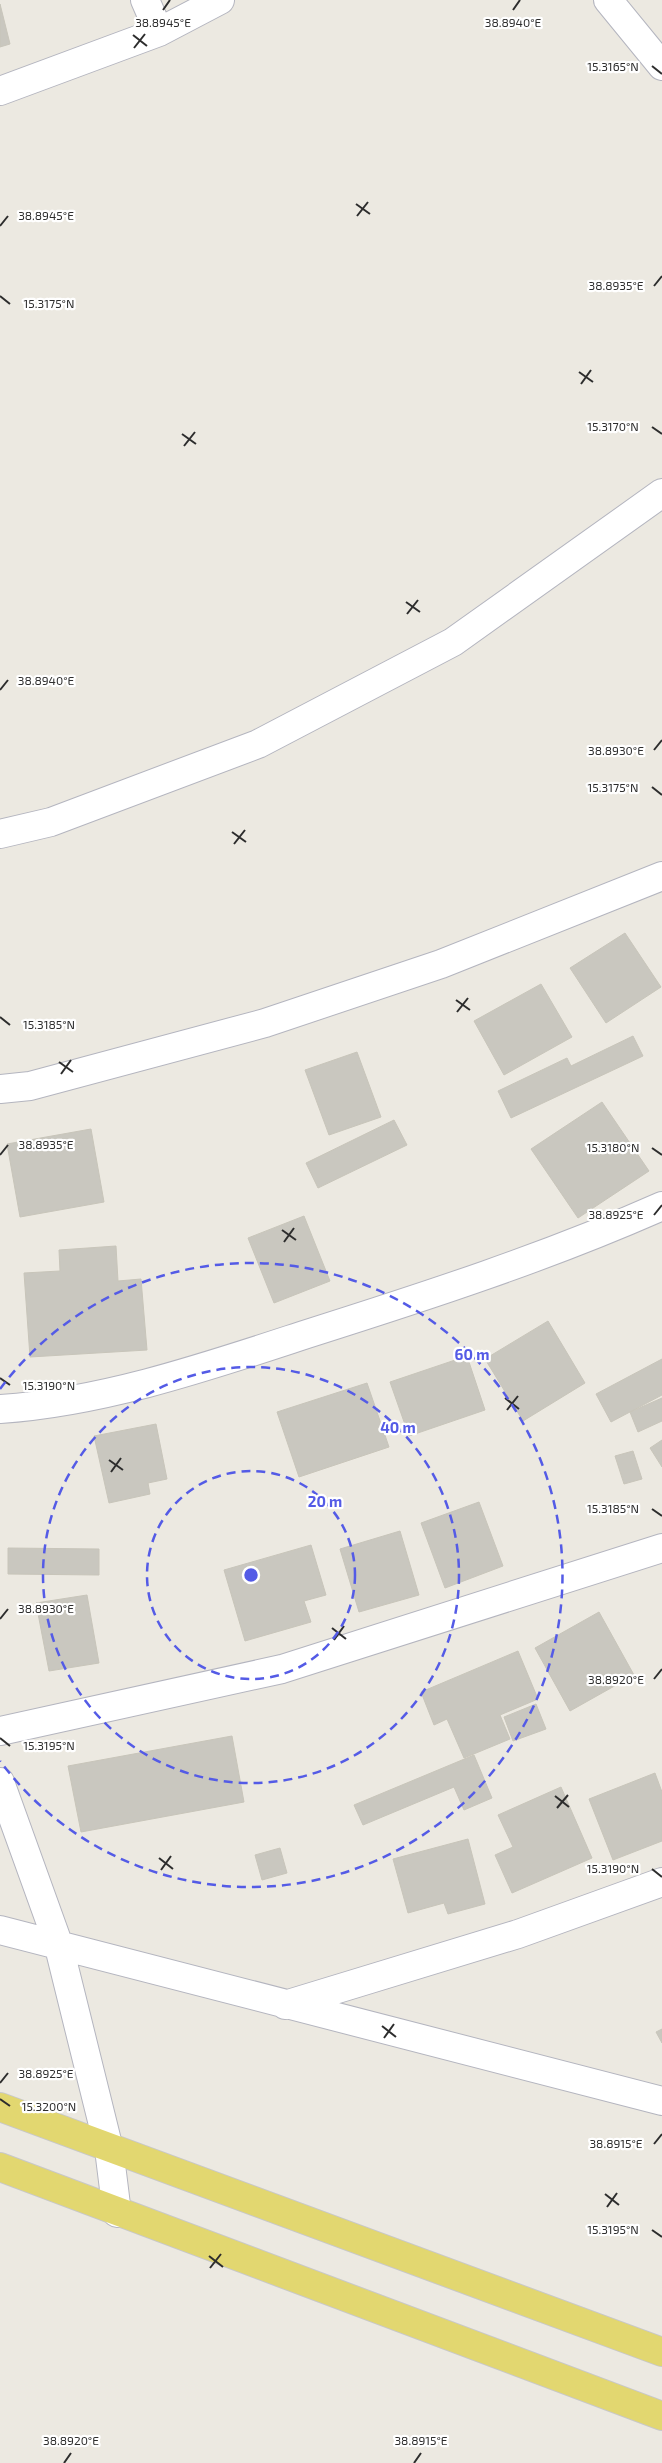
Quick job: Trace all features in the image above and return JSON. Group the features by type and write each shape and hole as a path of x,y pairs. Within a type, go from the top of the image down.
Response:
{"main road":[{"path":"0,2107 662,2352"},
{"path":"0,2167 117,2213 662,2416"}],"street":[{"path":"145,0 160,32"},
{"path":"0,91 160,32 220,0"},
{"path":"608,0 662,66"},
{"path":"0,834 52,822 258,744 453,642 662,493"},
{"path":"0,1089 30,1086 274,1020 441,964 662,876"},
{"path":"0,1408 26,1407 165,1379 418,1299 604,1232 662,1206"},
{"path":"0,1730 282,1669 662,1548"},
{"path":"0,1782 58,1944 110,2149 117,2213"},
{"path":"285,2005 518,1934 662,1882"},
{"path":"0,1930 662,2101"}],"building":[{"path":"0,4 10,44 0,47"},
{"path":"625,933 661,987 606,1023 570,968"},
{"path":"541,984 572,1037 504,1075 474,1021"},
{"path":"633,1036 643,1056 511,1118 498,1091 567,1058 571,1066"},
{"path":"357,1052 381,1117 329,1135 305,1070"},
{"path":"602,1102 649,1171 578,1218 531,1149"},
{"path":"394,1120 407,1145 318,1188 306,1163"},
{"path":"91,1129 104,1202 20,1217 7,1144"},
{"path":"304,1216 330,1281 274,1303 248,1238"},
{"path":"116,1246 118,1281 141,1279 147,1350 30,1357 24,1273 60,1271 59,1250"},
{"path":"548,1321 585,1383 523,1421 485,1359"},
{"path":"467,1356 485,1410 409,1436 390,1382"},
{"path":"662,1359 662,1395 611,1422 596,1394"},
{"path":"367,1383 389,1447 299,1477 277,1412"},
{"path":"662,1398 662,1421 638,1432 630,1412"},
{"path":"156,1424 167,1479 148,1483 150,1494 109,1503 94,1436"},
{"path":"662,1440 662,1467 650,1448"},
{"path":"633,1451 642,1479 624,1484 615,1456"},
{"path":"479,1502 503,1566 445,1588 421,1523"},
{"path":"400,1531 419,1595 359,1612 340,1549"},
{"path":"311,1545 326,1595 304,1601 311,1622 245,1641 224,1570"},
{"path":"8,1548 99,1549 99,1575 8,1574"},
{"path":"87,1595 99,1663 49,1671 36,1603"},
{"path":"599,1612 634,1675 570,1711 535,1648"},
{"path":"518,1651 538,1699 500,1715 510,1739 464,1758 447,1719 434,1725 421,1692"},
{"path":"536,1704 546,1729 513,1741 504,1717"},
{"path":"232,1736 244,1802 81,1832 68,1766"},
{"path":"474,1755 492,1798 464,1810 454,1787 363,1825 354,1805"},
{"path":"655,1773 662,1792 662,1841 613,1860 589,1799"},
{"path":"561,1787 592,1858 512,1893 495,1855 513,1847 498,1815"},
{"path":"468,1839 485,1904 448,1914 444,1903 408,1913 393,1859"},
{"path":"280,1848 287,1873 262,1880 255,1855"},
{"path":"662,2029 662,2043 656,2032"}]}
